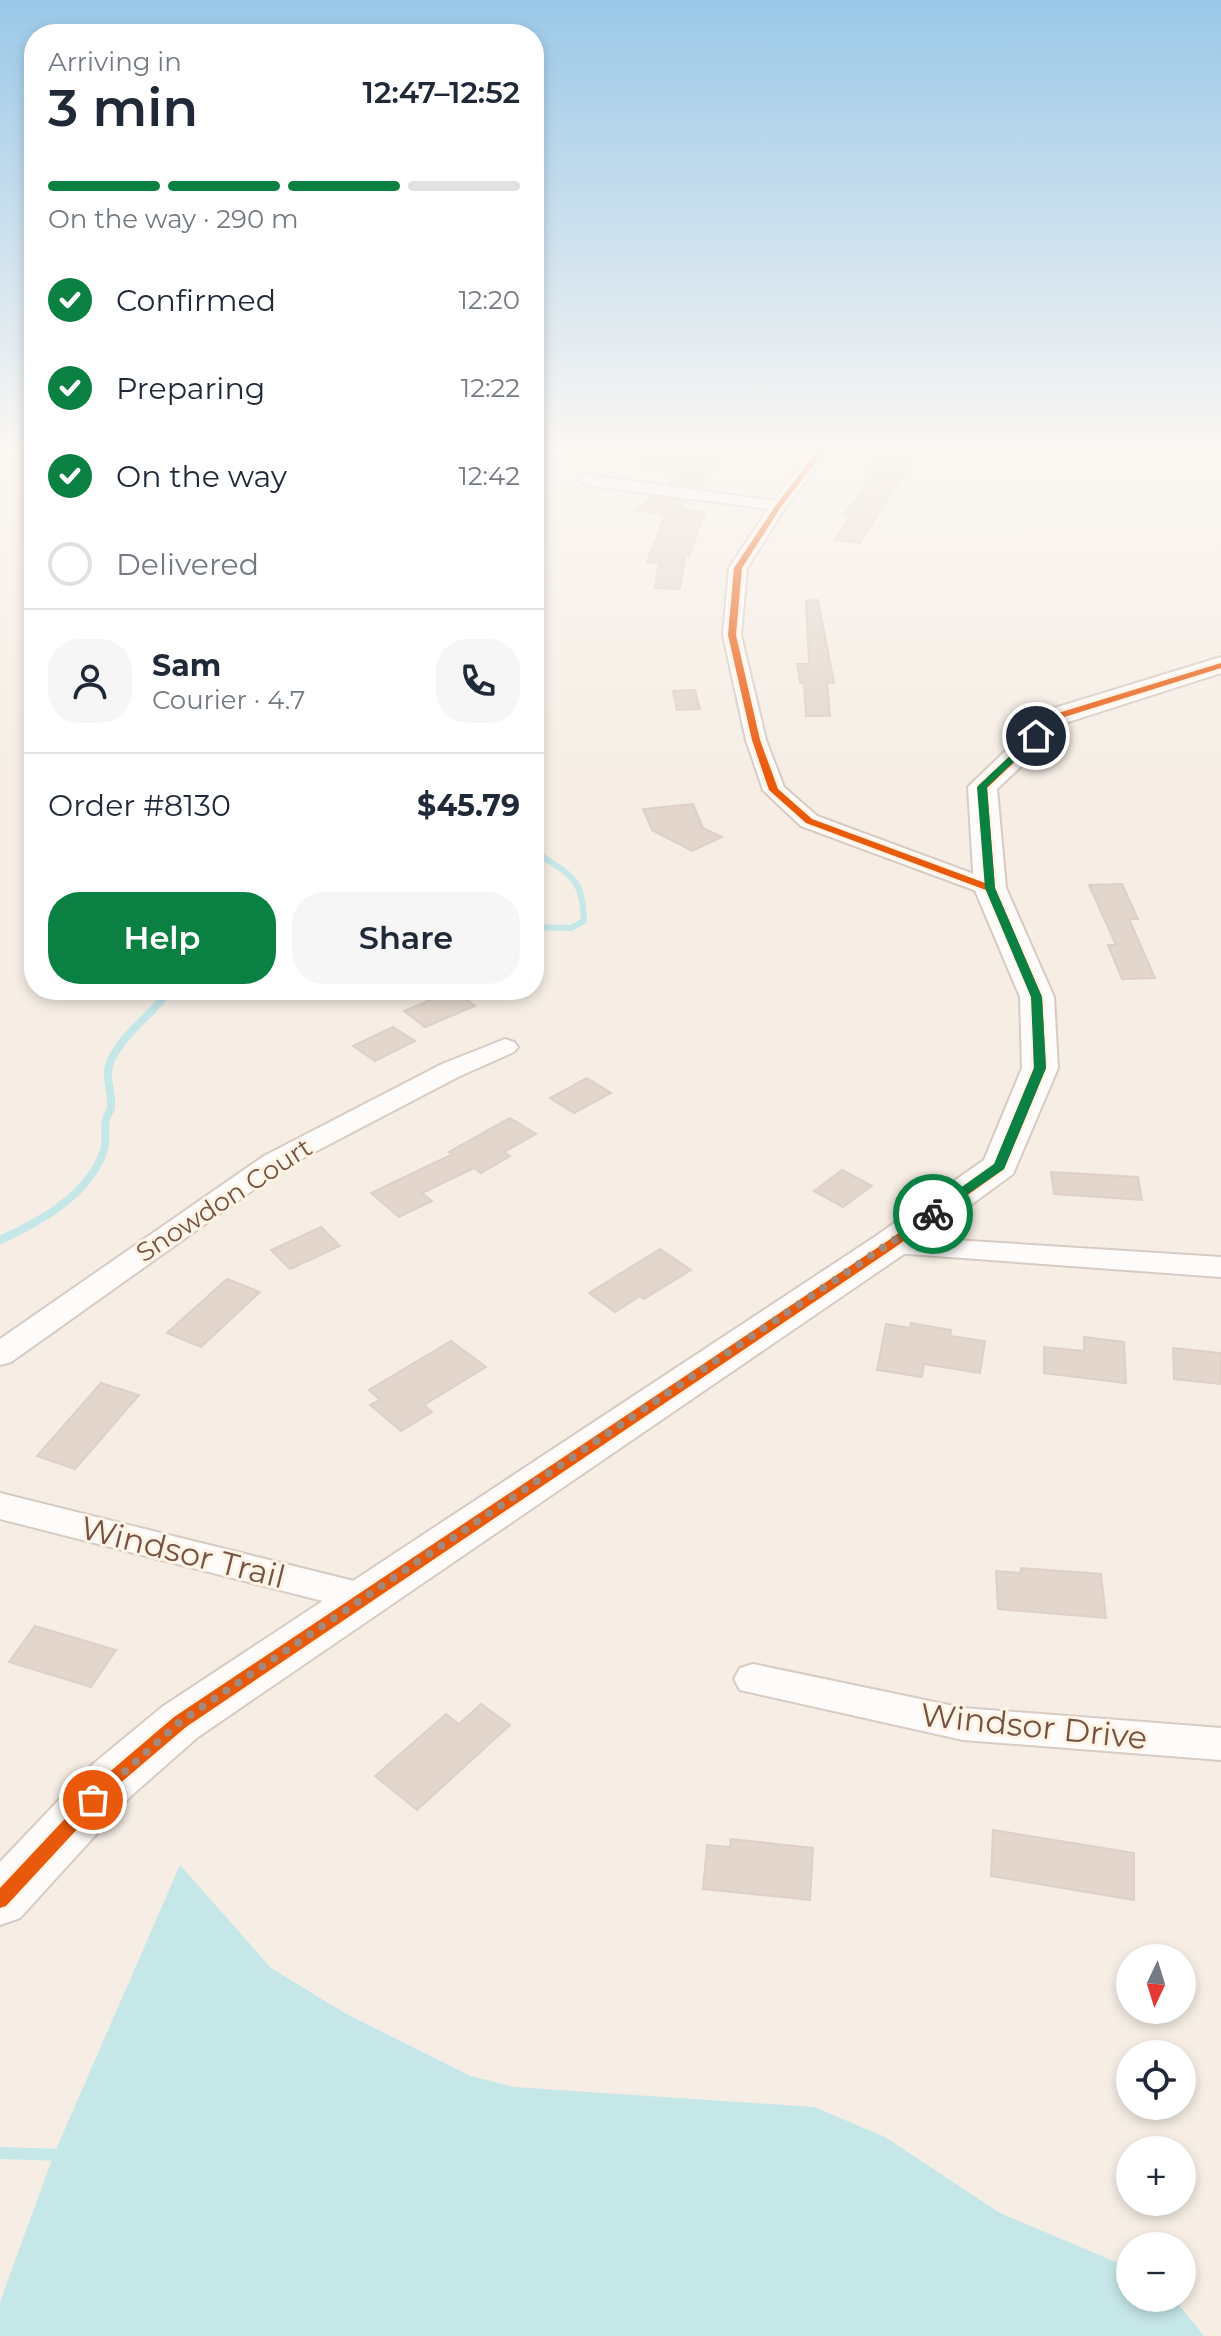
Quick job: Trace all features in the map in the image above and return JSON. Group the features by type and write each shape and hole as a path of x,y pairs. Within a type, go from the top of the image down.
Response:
{"street":[{"path":"746,555 738,568 732,635 756,740 774,790 809,821 990,888"},
{"path":"0,1900 112,1780 180,1722 890,1245 1000,1166 1040,1068 1037,997 990,888 982,787 1058,716 1221,665"},
{"name":"Snowdon Court","path":"0,1354 274,1162 451,1070 505,1047"},
{"path":"890,1245 1221,1267"},
{"name":"Windsor Trail","path":"0,1506 366,1598"},
{"name":"Windsor Drive","path":"753,1679 963,1724 1221,1744"}],"water":[{"path":"180,1865 271,1968 343,2012 471,2076 514,2087 814,2107 885,2137 1000,2213 1116,2262 1116,2312 1184,2312 1204,2336 0,2336 0,2302 54,2154"}],"building":[{"path":"650,555 689,555 685,556 680,589 655,588 659,563 647,562"},
{"path":"818,600 834,683 827,683 830,716 806,716 804,683 800,683 797,664 809,664 806,601"},
{"path":"695,690 700,709 677,710 673,691"},
{"path":"693,804 703,828 722,837 692,851 652,830 643,809"},
{"path":"1122,884 1138,919 1129,919 1155,978 1122,979 1108,945 1116,945 1089,885"},
{"path":"430,1000 467,1000 475,1006 425,1027 404,1011"},
{"path":"393,1027 415,1041 375,1061 353,1046"},
{"path":"587,1078 611,1093 574,1113 550,1098"},
{"path":"510,1118 536,1134 504,1152 510,1156 481,1173 474,1168 422,1193 432,1201 399,1217 371,1193 453,1154 449,1152"},
{"path":"842,1170 872,1186 843,1207 814,1191"},
{"path":"1051,1172 1138,1177 1142,1200 1054,1194"},
{"path":"321,1227 340,1246 290,1269 271,1250"},
{"path":"660,1249 691,1270 644,1299 640,1296 615,1312 589,1293"},
{"path":"227,1279 260,1292 201,1347 167,1333"},
{"path":"911,1323 951,1330 950,1336 985,1341 980,1373 924,1364 922,1377 877,1370 886,1324 910,1328"},
{"path":"1084,1337 1124,1342 1126,1383 1044,1373 1044,1347 1084,1351"},
{"path":"451,1341 486,1367 424,1405 432,1412 401,1431 370,1405 380,1400 369,1390"},
{"path":"1173,1348 1221,1353 1221,1384 1174,1379"},
{"path":"101,1383 139,1395 75,1469 37,1456"},
{"path":"1021,1568 1101,1574 1106,1618 998,1609 996,1571 1021,1573"},
{"path":"35,1626 116,1650 91,1687 9,1662"},
{"path":"481,1704 510,1725 417,1810 375,1776 446,1714 459,1724"},
{"path":"993,1830 1134,1853 1134,1900 991,1876"},
{"path":"731,1839 813,1848 810,1900 703,1889 707,1845 730,1847"}],"waterway":[{"path":"544,858 577,885 584,921 571,928 544,927"},
{"path":"0,1240 47,1215 87,1181 105,1146 106,1119 111,1108 108,1072 111,1060 124,1040 161,1000"},
{"path":"0,2153 63,2155"}],"cycle path":[{"path":"746,555 738,568 732,635 756,740 774,790 809,821 990,888"},
{"path":"0,1900 112,1780 180,1722 890,1245 1000,1166 1040,1068 1037,997 990,888 982,787 1058,716 1221,665"}],"way so far":[{"path":"93,1800 180,1722 933,1214"}],"route":[{"path":"933,1214 1000,1166 1040,1068 1037,997 990,888 982,787 1036,736"}]}
